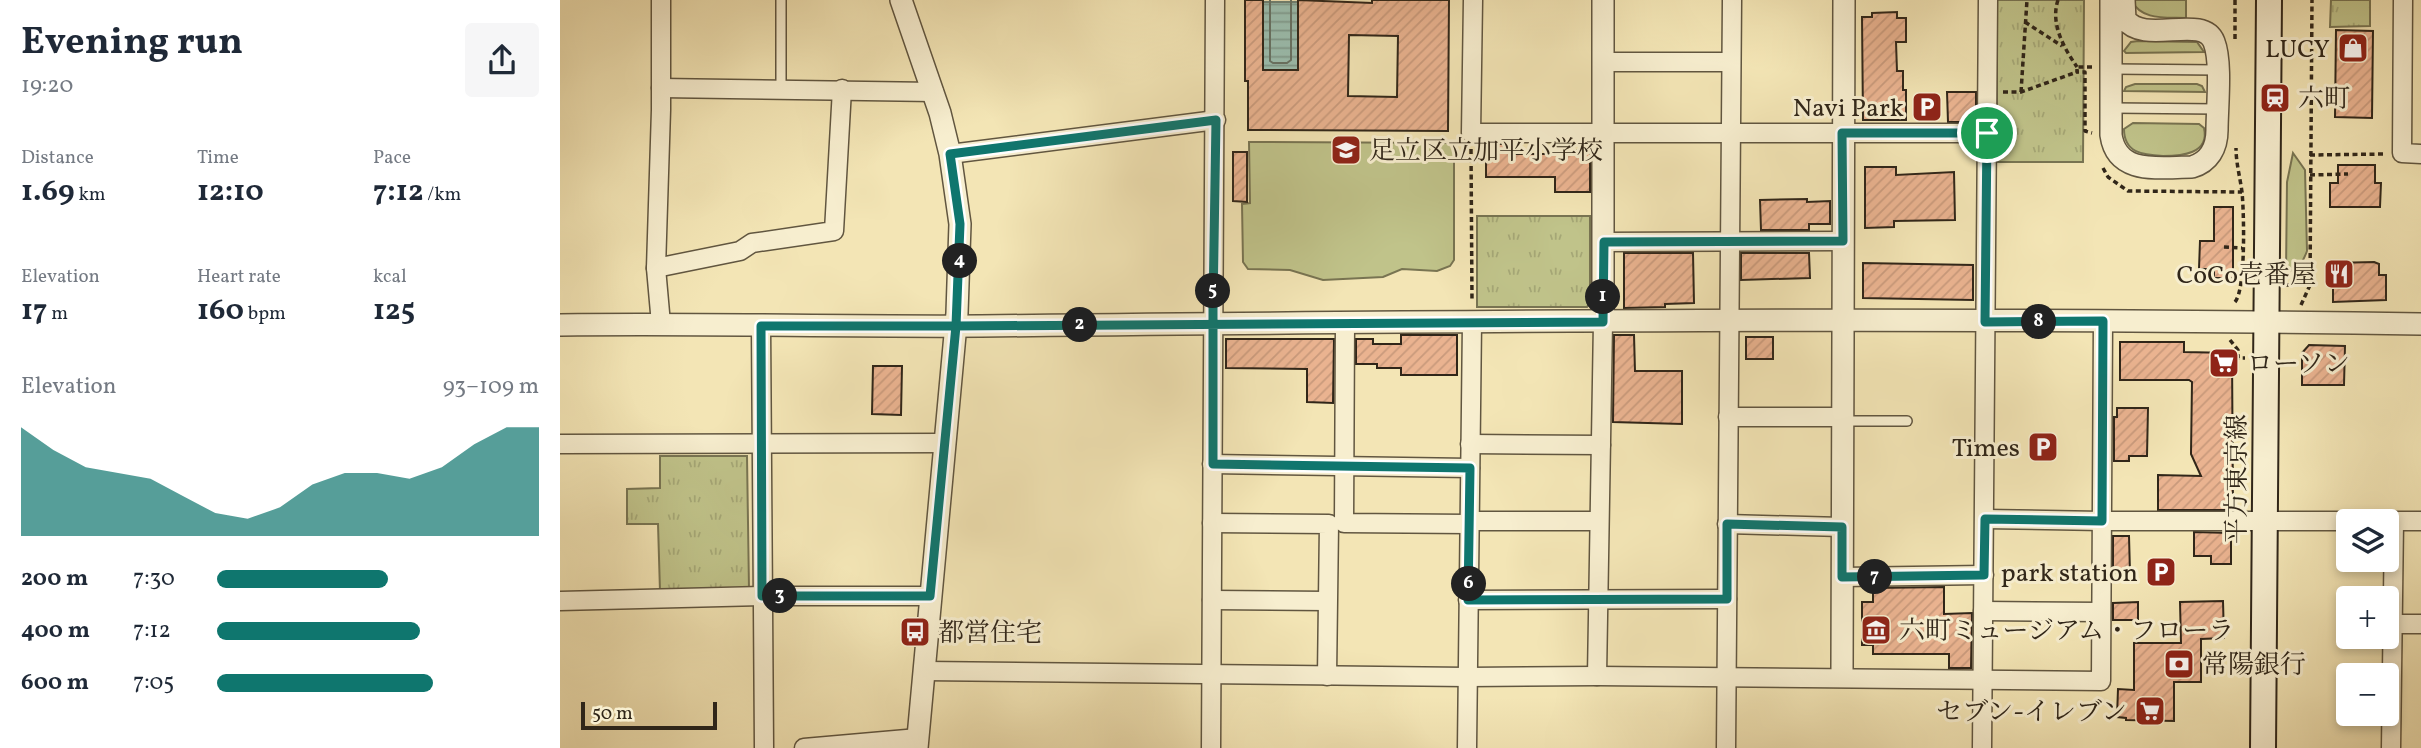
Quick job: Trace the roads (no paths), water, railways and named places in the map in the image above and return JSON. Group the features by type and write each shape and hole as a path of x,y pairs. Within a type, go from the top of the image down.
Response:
{"main road":[{"name":"平方東京線","path":"2263,748 2269,0"}],"street":[{"path":"661,0 656,268 661,324"},
{"path":"804,748 917,743 956,326 960,224 950,154 934,92 901,0"},
{"path":"1211,748 1215,0"},
{"path":"1473,0 1471,133 1987,133"},
{"path":"1597,676 1604,242 1603,0"},
{"path":"1726,748 1732,0"},
{"path":"1842,676 1844,0"},
{"path":"1982,748 1988,0"},
{"path":"2111,0 2111,135 2115,150 2128,163 2142,167 2192,167 2207,159 2217,138 2216,50 2211,36 2198,30 2136,28 2126,19 2124,0"},
{"path":"2403,0 2402,153 2421,154"},
{"path":"1603,62 1731,62"},
{"path":"661,88 934,92"},
{"path":"656,268 740,251 752,243 834,231 842,89"},
{"path":"950,154 1216,120"},
{"path":"1604,242 1843,241"},
{"path":"560,326 1843,321 2421,324"},
{"path":"924,671 1467,677 1842,676 2101,681 2103,321"},
{"path":"1467,748 1472,322"},
{"path":"1326,676 1328,601 1344,466 1345,323"},
{"path":"761,326 764,748"},
{"path":"1728,417 1843,419"},
{"path":"560,444 944,443"},
{"path":"1470,444 1601,445"},
{"path":"1213,464 1470,468"},
{"path":"1985,519 2336,521"},
{"path":"1212,523 1600,521"},
{"path":"2399,521 2421,521"},
{"path":"1727,524 1842,527"},
{"path":"1842,577 1984,575"},
{"path":"560,601 762,596 930,596"},
{"path":"1468,600 1727,599"},
{"path":"1212,600 1328,601"},
{"path":"1983,611 2101,612"},
{"path":"2399,624 2421,624"},
{"path":"2391,748 2393,649"}],"lane":[{"path":"781,0 781,89"},
{"path":"2111,69 2217,70"},
{"path":"2111,108 2217,109"},
{"path":"1843,419 1907,421"}],"water":[{"path":"1263,2 1298,2 1298,70 1263,70"}],"place":[{"name":"LUCY","path":"2353,48"},
{"name":"六町","path":"2275,98"},
{"name":"Navi Park","path":"1927,107"},
{"name":"足立区立加平小学校","path":"1346,150"},
{"name":"CoCo壱番屋","path":"2339,274"},
{"name":"ローソン","path":"2224,363"},
{"name":"Times","path":"2043,447"},
{"name":"park station","path":"2161,572"},
{"name":"六町ミュージアム・フローラ","path":"1876,630"},
{"name":"都営住宅","path":"915,632"},
{"name":"常陽銀行","path":"2179,664"},
{"name":"セブン-イレブン","path":"2150,711"}]}
